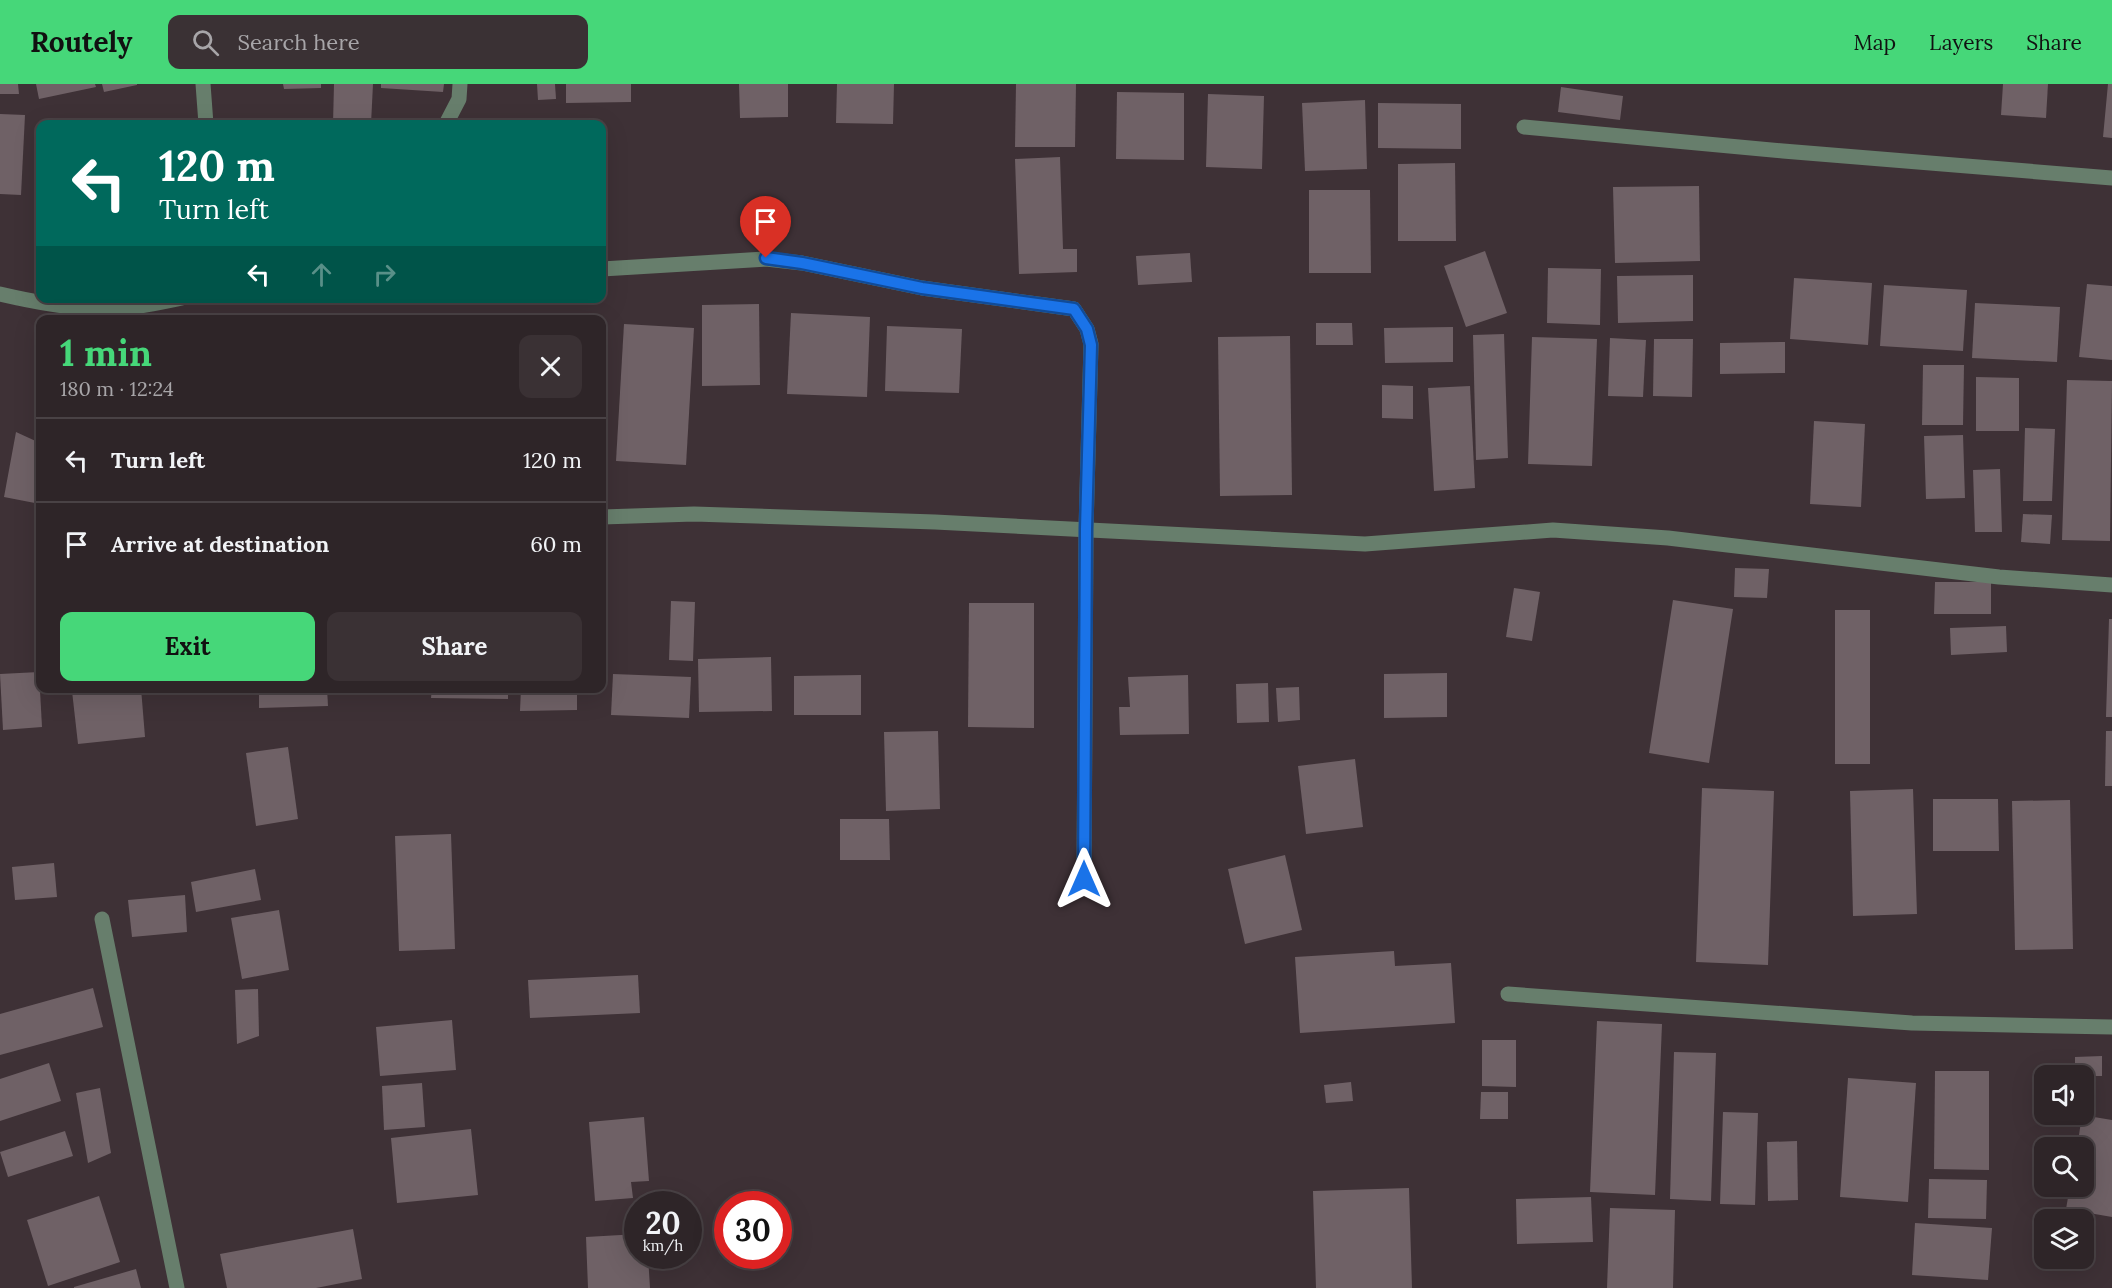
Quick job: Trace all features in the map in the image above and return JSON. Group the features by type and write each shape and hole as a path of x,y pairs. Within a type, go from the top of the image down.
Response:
{"street":[{"path":"203,84 206,120"},
{"path":"448,120 459,99 460,84"},
{"path":"1524,127 2112,178"},
{"path":"606,269 766,258 802,263 922,288 1074,309 1087,329 1091,345 1086,529 1084,879"},
{"path":"0,294 36,301"},
{"path":"52,303 95,309 158,303"},
{"path":"606,517 694,514 1086,529 1365,544 1553,530 1668,538 1999,577 2112,585"},
{"path":"102,919 177,1288"},
{"path":"1508,994 1912,1023 2112,1027"}],"building":[{"path":"0,84 18,84 19,94 0,94"},
{"path":"36,84 95,84 96,87 39,99"},
{"path":"102,84 137,84 137,85 104,92"},
{"path":"283,84 321,84 321,88 284,89"},
{"path":"334,84 373,84 371,120 333,120"},
{"path":"381,84 444,84 443,92 381,88"},
{"path":"537,84 555,84 556,99 538,100"},
{"path":"566,84 631,84 631,102 566,103"},
{"path":"739,84 788,84 788,117 740,118"},
{"path":"837,84 894,84 893,124 836,123"},
{"path":"1016,84 1076,84 1075,147 1015,147"},
{"path":"2003,84 2048,84 2046,118 2001,115"},
{"path":"2108,84 2112,84 2112,138 2103,137"},
{"path":"1561,87 1623,96 1620,120 1558,112"},
{"path":"1117,92 1184,93 1184,160 1116,159"},
{"path":"1208,94 1264,96 1262,169 1206,167"},
{"path":"1365,100 1367,169 1305,171 1302,103"},
{"path":"1378,103 1461,104 1461,149 1378,148"},
{"path":"0,114 25,115 21,195 0,194"},
{"path":"1060,157 1063,249 1077,249 1077,272 1019,274 1015,159"},
{"path":"1455,163 1456,241 1398,241 1398,164"},
{"path":"1699,186 1700,261 1615,263 1613,187"},
{"path":"1309,190 1370,190 1371,273 1309,273"},
{"path":"1485,251 1507,313 1466,327 1444,266"},
{"path":"1190,253 1192,282 1138,285 1136,256"},
{"path":"1548,268 1601,269 1600,325 1547,323"},
{"path":"1693,275 1693,321 1618,323 1617,276"},
{"path":"1794,278 1872,283 1868,345 1790,339"},
{"path":"2087,284 2112,286 2112,360 2079,357"},
{"path":"1884,285 1967,290 1963,351 1880,346"},
{"path":"1975,303 2060,307 2057,362 1972,358"},
{"path":"759,304 760,385 702,386 702,305"},
{"path":"791,313 870,317 867,397 787,394"},
{"path":"1316,323 1352,323 1353,345 1316,345"},
{"path":"624,324 694,328 686,465 616,461"},
{"path":"887,326 962,329 959,393 885,391"},
{"path":"1453,327 1453,362 1385,363 1384,328"},
{"path":"1504,334 1508,458 1476,460 1473,335"},
{"path":"1290,336 1292,495 1220,496 1218,337"},
{"path":"1532,337 1597,339 1592,466 1528,464"},
{"path":"1610,338 1646,340 1643,397 1608,396"},
{"path":"1654,339 1693,339 1692,397 1653,396"},
{"path":"1785,342 1785,373 1720,374 1720,343"},
{"path":"1923,365 1964,365 1963,425 1922,425"},
{"path":"1976,377 2019,378 2019,431 1976,431"},
{"path":"2067,380 2112,381 2110,541 2062,540"},
{"path":"1382,385 1413,386 1413,419 1382,418"},
{"path":"1470,386 1475,488 1434,491 1428,388"},
{"path":"1814,421 1865,424 1861,507 1810,504"},
{"path":"2025,428 2055,429 2052,501 2023,501"},
{"path":"16,432 36,441 36,503 4,497"},
{"path":"1963,435 1965,498 1926,499 1924,436"},
{"path":"2000,469 2002,532 1975,532 1973,470"},
{"path":"2023,514 2052,515 2050,544 2021,542"},
{"path":"1735,568 1769,569 1767,598 1734,597"},
{"path":"1935,582 1991,582 1991,614 1934,614"},
{"path":"1514,588 1540,592 1532,641 1506,637"},
{"path":"1673,600 1733,609 1709,763 1649,753"},
{"path":"671,601 695,602 693,661 669,660"},
{"path":"969,603 1034,603 1034,728 968,727"},
{"path":"1835,610 1870,610 1870,764 1835,764"},
{"path":"2109,619 2112,619 2112,717 2106,717"},
{"path":"2006,626 2007,652 1951,655 1950,628"},
{"path":"771,657 772,711 699,712 698,659"},
{"path":"36,672 36,693 40,693 42,727 3,730 0,674"},
{"path":"1447,673 1447,717 1384,718 1384,674"},
{"path":"613,674 691,677 689,718 611,715"},
{"path":"861,675 861,715 794,715 794,676"},
{"path":"1188,675 1189,734 1120,735 1119,707 1130,707 1128,677"},
{"path":"1268,683 1269,722 1237,723 1236,684"},
{"path":"1299,687 1300,720 1278,722 1276,688"},
{"path":"72,693 141,693 145,737 78,744"},
{"path":"259,693 327,693 328,706 259,708"},
{"path":"432,693 508,693 508,699 431,698"},
{"path":"521,693 577,693 577,710 520,711"},
{"path":"938,731 940,809 886,811 884,732"},
{"path":"2106,731 2112,731 2112,786 2105,786"},
{"path":"288,747 298,819 256,826 246,753"},
{"path":"1355,759 1363,827 1306,834 1298,766"},
{"path":"1702,788 1774,791 1768,965 1696,962"},
{"path":"1913,789 1917,914 1853,916 1850,791"},
{"path":"1933,799 1998,799 1999,851 1933,851"},
{"path":"2070,800 2073,949 2015,950 2012,801"},
{"path":"840,819 889,819 890,860 840,860"},
{"path":"451,834 455,949 399,951 395,836"},
{"path":"1285,855 1302,930 1245,944 1228,869"},
{"path":"54,863 57,897 15,900 12,867"},
{"path":"255,869 261,900 196,912 191,882"},
{"path":"185,895 187,932 132,937 128,900"},
{"path":"279,910 289,970 242,979 231,918"},
{"path":"1394,951 1395,966 1451,963 1455,1023 1300,1033 1295,957"},
{"path":"638,975 640,1013 530,1018 528,980"},
{"path":"93,988 103,1027 0,1055 0,1014"},
{"path":"258,989 259,1036 237,1044 235,990"},
{"path":"452,1020 456,1070 380,1076 376,1027"},
{"path":"1597,1021 1662,1024 1655,1195 1590,1192"},
{"path":"1482,1040 1516,1040 1516,1087 1482,1086"},
{"path":"1674,1052 1716,1053 1711,1201 1670,1199"},
{"path":"2102,1056 2102,1076 2094,1076 2094,1065 2075,1065 2075,1057"},
{"path":"49,1063 61,1101 0,1121 0,1079"},
{"path":"1935,1071 1989,1071 1989,1170 1934,1169"},
{"path":"1848,1078 1916,1083 1908,1202 1840,1197"},
{"path":"1351,1082 1353,1101 1326,1103 1324,1085"},
{"path":"422,1083 425,1127 384,1130 382,1086"},
{"path":"100,1088 111,1153 88,1163 76,1093"},
{"path":"1481,1092 1508,1092 1508,1119 1480,1119"},
{"path":"1723,1112 1758,1113 1755,1205 1720,1204"},
{"path":"644,1117 649,1181 631,1182 632,1191 624,1191 624,1199 595,1201 589,1122"},
{"path":"2094,1117 2112,1120 2112,1217 2094,1214 2094,1209 2066,1209 2068,1197 2094,1197 2094,1137 2079,1137 2080,1125 2094,1125"},
{"path":"471,1129 478,1195 397,1203 391,1138"},
{"path":"65,1131 73,1156 8,1177 0,1152"},
{"path":"1797,1141 1798,1200 1768,1201 1767,1142"},
{"path":"1929,1179 1987,1180 1986,1219 1928,1218"},
{"path":"1409,1188 1412,1288 1316,1288 1313,1191"},
{"path":"99,1196 120,1262 48,1286 27,1220"},
{"path":"1591,1197 1593,1242 1517,1244 1516,1199"},
{"path":"1610,1208 1675,1210 1673,1288 1607,1288"},
{"path":"1915,1223 1992,1228 1988,1280 1912,1275"},
{"path":"353,1229 362,1279 316,1288 227,1288 220,1254"},
{"path":"624,1235 624,1269 649,1269 650,1288 588,1288 586,1237"},
{"path":"136,1269 141,1288 74,1288 74,1287"}],"route":[{"path":"766,258 802,263 922,288 1074,309 1087,329 1091,345 1086,529 1084,879"}]}
